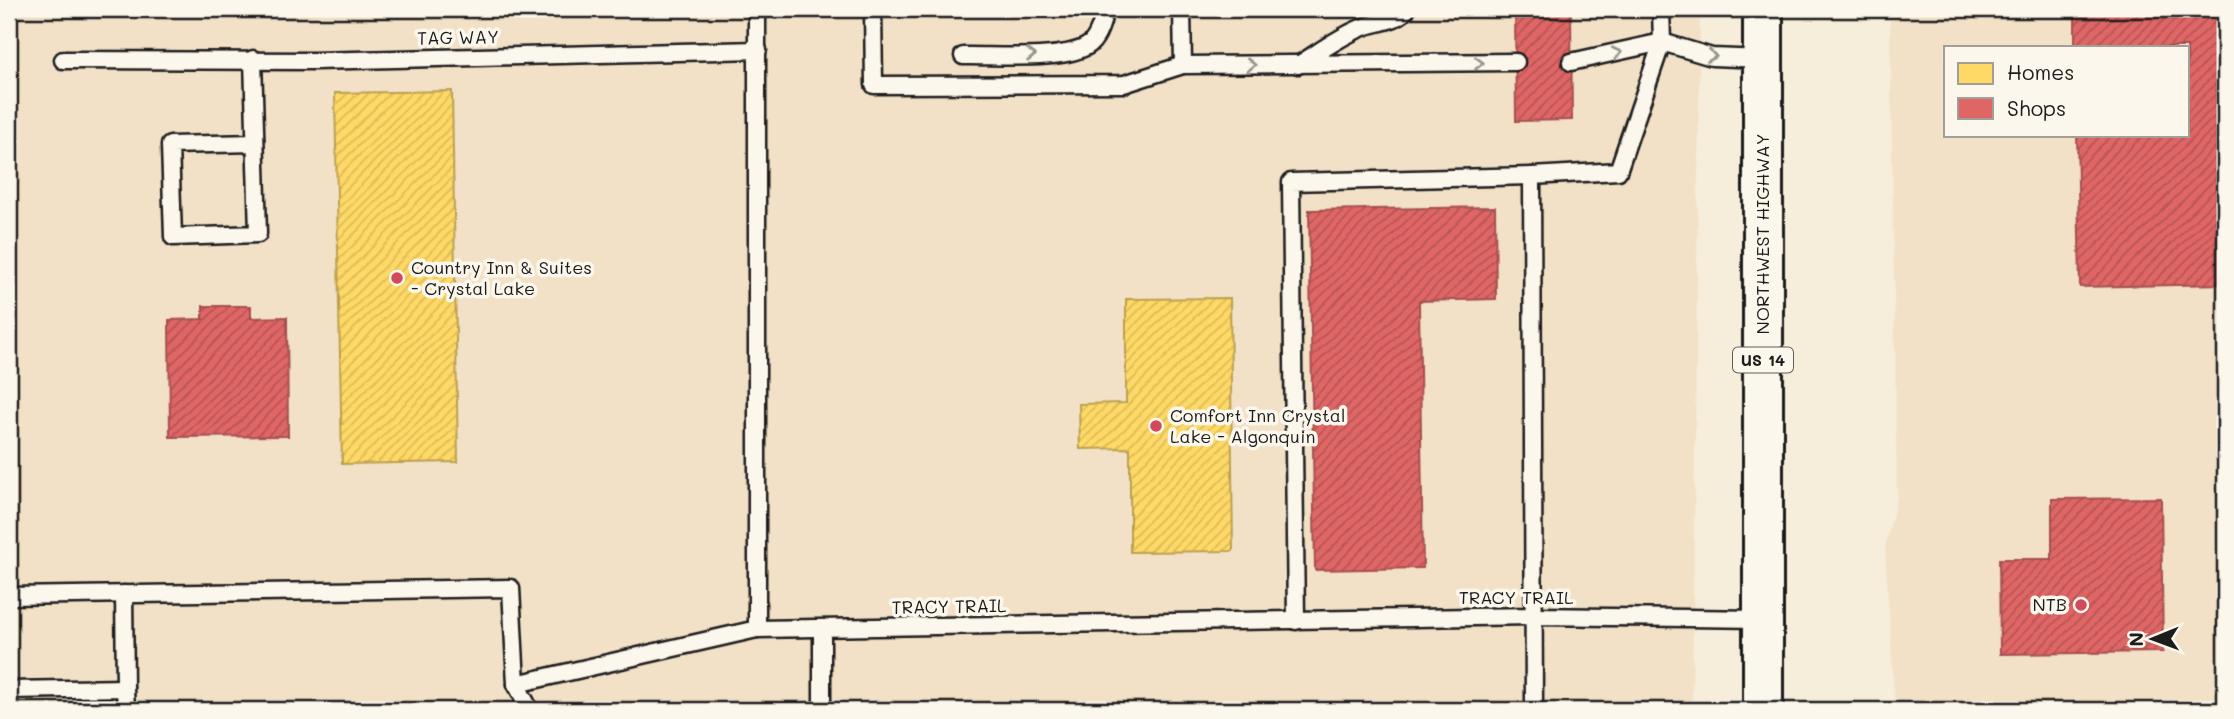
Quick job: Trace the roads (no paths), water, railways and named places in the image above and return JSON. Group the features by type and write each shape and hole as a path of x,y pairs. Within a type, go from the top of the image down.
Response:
{"main road":[{"name":"NORTHWEST HIGHWAY","path":"1763,9 1763,710"}],"lane":[{"path":"757,9 757,629"},
{"path":"873,9 874,85 1124,84 1183,65 1516,62"},
{"path":"963,56 1072,52 1090,44 1104,19 1104,9"},
{"path":"1182,9 1183,65"},
{"path":"1298,65 1363,27 1401,16 1407,9"},
{"path":"1296,621 1291,182 1532,176 1618,171 1662,42 1661,9"},
{"path":"1571,62 1662,42 1712,57 1763,59"},
{"name":"TAG WAY","path":"63,60 314,61 758,50"},
{"path":"253,59 258,234 173,237 170,145 255,143"},
{"path":"1532,176 1534,710"},
{"path":"9,596 511,588 516,684 530,710"},
{"path":"124,594 126,710"},
{"name":"TRACY TRAIL","path":"516,684 757,629 1535,616 1762,619"},
{"path":"822,629 822,710"},
{"path":"9,690 125,688"}],"place":[{"name":"Country Inn & Suites - Crystal Lake","path":"397,278"},
{"name":"Comfort Inn Crystal Lake - Algonquin","path":"1156,426"},
{"name":"NTB","path":"2081,605"}]}
